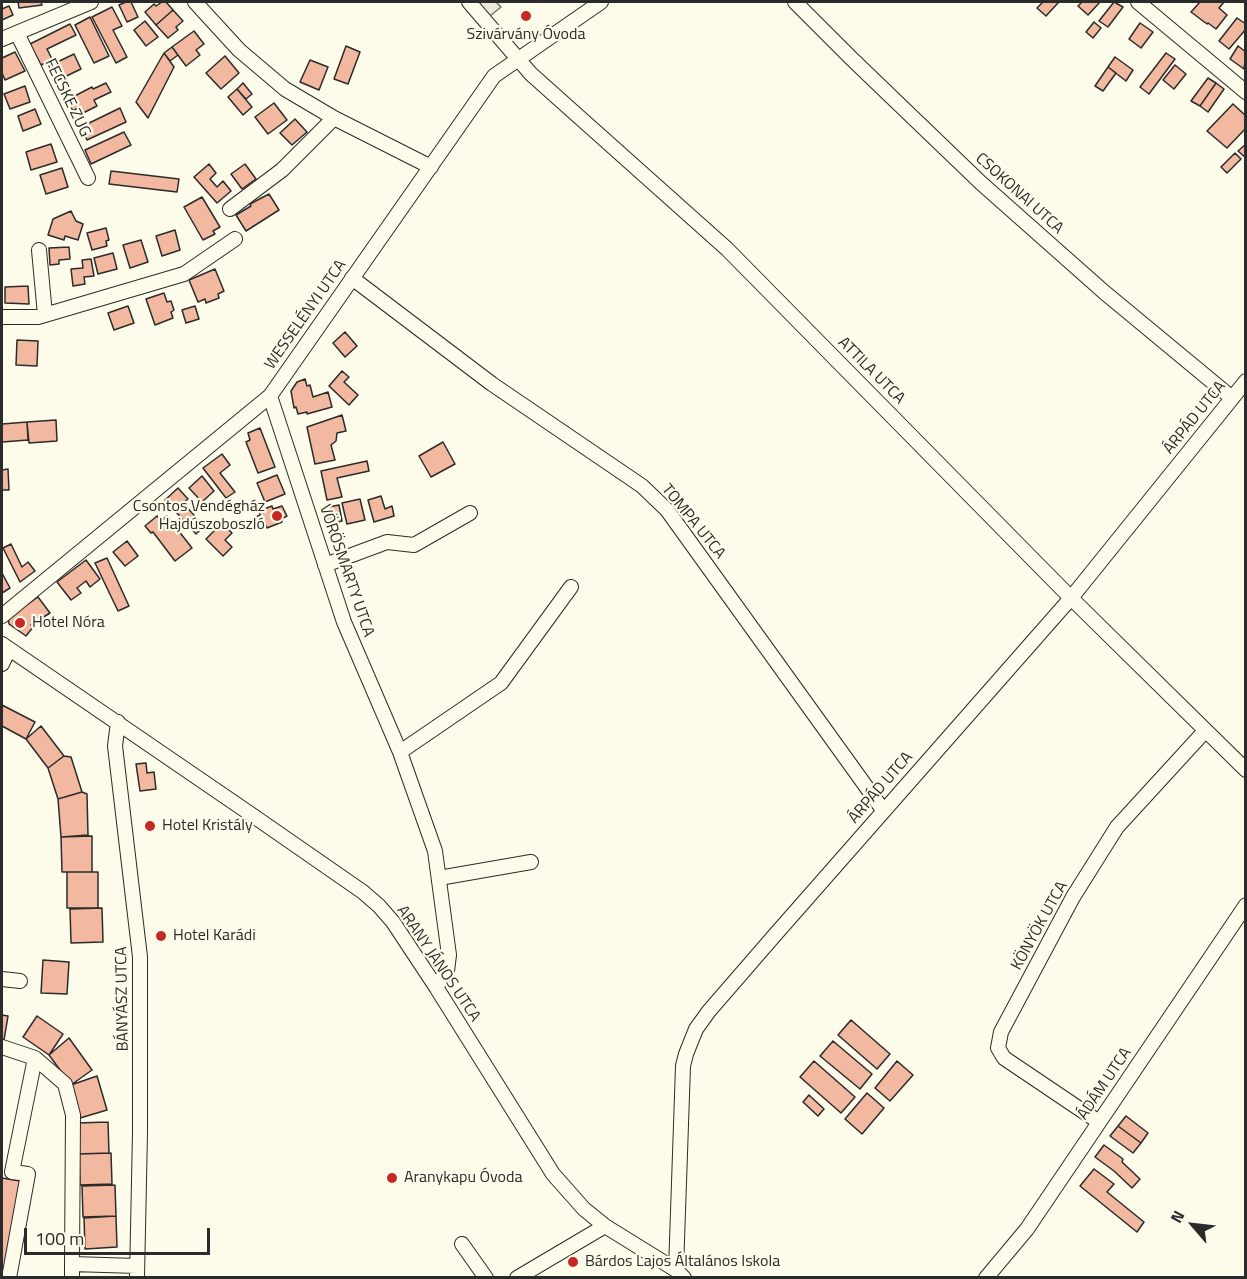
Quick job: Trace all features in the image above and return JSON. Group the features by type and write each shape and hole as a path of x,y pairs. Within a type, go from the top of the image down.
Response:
{"street":[{"path":"2,39 91,2"},
{"path":"195,2 239,50 285,89 334,118 431,167"},
{"name":"ATTILA UTCA","path":"469,2 531,74 727,249 1071,598 1245,770"},
{"name":"WESSELÉNYI UTCA","path":"2,616 270,396 495,76 600,2"},
{"name":"CSOKONAI UTCA","path":"795,2 981,183 1104,292 1232,398"},
{"path":"1138,2 1245,92"},
{"name":"FECSKE ZUG","path":"16,33 88,178"},
{"path":"230,209 282,170 334,118"},
{"path":"2,316 38,317 184,274 234,239"},
{"path":"39,250 45,315"},
{"name":"TOMPA UTCA","path":"352,278 492,384 642,486 667,510 883,810"},
{"name":"ÁRPÁD UTCA","path":"680,1274 683,1066 690,1041 709,1011 1071,598 1245,381"},
{"name":"VÖRÖSMARTY UTCA","path":"270,396 344,622 400,752 435,851 448,955 447,971 436,987"},
{"path":"325,565 387,542 414,545 470,513"},
{"path":"400,752 501,683 571,587"},
{"path":"2,664 5,646"},
{"name":"ARANY JÁNOS UTCA","path":"5,646 363,892 393,922 553,1174 584,1209 605,1226 680,1274"},
{"name":"BÁNYÁSZ UTCA","path":"118,722 115,746 140,957 141,1132 137,1272"},
{"name":"KÖNYÖK UTCA","path":"1099,1122 1004,1058 999,1048 1001,1032 1073,897 1117,827 1205,731"},
{"path":"439,878 531,862"},
{"name":"ÁDÁM UTCA","path":"986,1278 1027,1229 1245,905"},
{"path":"2,980 20,981"},
{"path":"2,1047 35,1058 65,1084 73,1115 72,1271 137,1272"},
{"path":"9,1278 28,1174 12,1172 35,1058"},
{"path":"517,1278 605,1226"},
{"path":"462,1244 486,1278"}],"shaded area":[{"path":"469,2 496,2 501,7 485,20"}],"building":[{"path":"18,2 41,2 42,5 19,8"},
{"path":"131,2 138,17 127,22 119,5"},
{"path":"166,2 173,10 156,25 145,12 154,4 156,6"},
{"path":"1043,2 1058,3 1046,16 1037,8"},
{"path":"1082,2 1100,2 1088,15 1078,6"},
{"path":"1114,2 1123,7 1108,27 1099,21"},
{"path":"1200,2 1224,2 1219,8 1227,15 1216,29 1191,12"},
{"path":"9,6 13,15 2,20 2,9"},
{"path":"112,7 122,26 113,30 127,57 116,63 92,17"},
{"path":"173,10 183,21 176,27 178,30 168,38 156,25"},
{"path":"90,17 109,56 94,63 75,25"},
{"path":"1237,18 1246,24 1246,29 1229,49 1219,41"},
{"path":"145,21 158,37 146,46 134,30"},
{"path":"1094,22 1101,28 1093,38 1086,32"},
{"path":"1140,23 1153,32 1141,48 1129,39"},
{"path":"70,24 76,35 47,49 52,59 41,65 30,44"},
{"path":"194,31 204,44 196,50 200,55 186,66 172,47"},
{"path":"346,46 360,52 348,84 334,79"},
{"path":"1238,46 1246,52 1244,69 1230,59"},
{"path":"172,47 178,55 170,61 164,53"},
{"path":"15,52 25,71 5,80 2,73 2,58"},
{"path":"164,53 174,67 148,118 136,102"},
{"path":"1166,53 1175,59 1149,94 1140,87"},
{"path":"74,54 81,69 56,81 49,66"},
{"path":"225,56 239,73 221,89 206,73"},
{"path":"1115,57 1133,70 1126,81 1108,67"},
{"path":"310,60 328,67 319,90 300,82"},
{"path":"1175,65 1186,74 1174,89 1163,80"},
{"path":"1108,67 1116,73 1103,91 1095,86"},
{"path":"1208,78 1216,83 1200,106 1191,101"},
{"path":"106,83 111,92 94,100 97,106 81,114 78,108 73,111 67,100 92,87 93,89"},
{"path":"243,83 252,94 246,99 237,89"},
{"path":"1216,83 1224,89 1208,112 1200,106"},
{"path":"25,86 30,102 10,109 4,94"},
{"path":"237,89 252,107 243,115 228,97"},
{"path":"274,103 287,120 268,134 255,117"},
{"path":"1233,104 1246,116 1246,128 1227,148 1207,131"},
{"path":"120,108 126,122 87,140 81,127"},
{"path":"35,109 41,124 23,131 18,116"},
{"path":"295,119 307,132 292,145 280,133"},
{"path":"124,132 131,145 91,164 85,150"},
{"path":"51,144 57,162 31,170 26,152"},
{"path":"1246,144 1246,158 1238,151"},
{"path":"1235,153 1241,159 1227,173 1221,167"},
{"path":"209,164 216,173 210,179 217,187 223,181 231,191 217,203 194,177"},
{"path":"245,164 256,179 242,189 231,174"},
{"path":"62,168 68,187 46,194 40,175"},
{"path":"111,171 179,179 177,192 109,184"},
{"path":"269,194 279,210 246,231 236,215"},
{"path":"202,197 220,227 213,231 215,234 203,240 184,207"},
{"path":"71,211 76,221 83,224 78,240 65,236 64,240 48,235 53,219"},
{"path":"106,228 109,240 106,241 107,246 92,250 87,233"},
{"path":"175,230 180,250 162,256 156,236"},
{"path":"141,240 148,262 130,268 123,245"},
{"path":"69,247 70,259 59,260 59,264 50,265 49,248"},
{"path":"113,253 117,269 98,274 94,258"},
{"path":"91,259 94,276 84,277 85,284 73,286 71,269 83,268 82,260"},
{"path":"215,269 224,291 218,294 219,298 206,303 205,299 198,302 189,280"},
{"path":"28,286 29,304 5,303 5,287"},
{"path":"164,293 167,302 171,301 174,310 171,312 173,318 155,325 146,299"},
{"path":"128,306 134,323 114,330 108,313"},
{"path":"195,306 199,319 186,323 182,310"},
{"path":"345,332 357,346 345,357 333,343"},
{"path":"17,340 38,341 37,366 16,365"},
{"path":"342,371 349,377 344,382 358,395 349,405 329,386"},
{"path":"305,379 307,386 310,385 313,397 328,392 332,407 307,414 307,412 298,414 296,407 294,408 291,391 297,382"},
{"path":"342,415 346,431 337,433 336,441 331,445 335,460 315,464 307,427"},
{"path":"56,420 57,441 29,443 27,422"},
{"path":"27,422 28,440 2,442 2,424"},
{"path":"260,428 275,467 258,473 246,442 250,440 248,433"},
{"path":"443,442 455,464 431,477 419,456"},
{"path":"222,454 230,465 220,473 235,492 226,498 203,468"},
{"path":"367,461 369,471 337,478 342,497 327,500 321,471"},
{"path":"8,469 9,490 2,490 2,470"},
{"path":"277,475 285,494 265,502 257,483"},
{"path":"202,476 214,491 202,502 189,488"},
{"path":"178,488 188,499 183,503 204,526 196,534 165,500"},
{"path":"381,496 385,509 392,506 394,516 374,522 368,500"},
{"path":"360,499 365,520 347,524 342,503"},
{"path":"339,505 342,521 326,525 323,508"},
{"path":"272,506 273,509 282,506 287,516 281,519 282,522 267,528 266,525 261,527 256,517 260,515 259,511"},
{"path":"157,516 161,521 167,516 192,548 175,561 153,532 151,533 145,526"},
{"path":"222,523 232,533 225,540 232,547 223,556 206,539"},
{"path":"127,541 138,556 125,566 113,552"},
{"path":"11,544 22,567 28,562 35,571 20,582 3,548"},
{"path":"107,558 129,606 118,611 95,563"},
{"path":"86,560 100,579 90,587 86,581 77,588 81,593 71,600 57,582"},
{"path":"2,573 10,588 2,593"},
{"path":"38,597 50,613 31,625 33,627 26,636 9,624 8,618"},
{"path":"2,705 35,722 26,739 2,726"},
{"path":"41,726 64,756 48,768 26,739"},
{"path":"64,756 71,757 82,792 58,799 48,768"},
{"path":"146,763 147,773 154,772 156,789 140,791 136,764"},
{"path":"82,792 87,794 88,835 61,837 58,799"},
{"path":"92,836 92,872 62,872 61,837"},
{"path":"67,872 98,872 98,908 67,908"},
{"path":"102,908 103,942 71,943 70,909"},
{"path":"43,960 69,962 67,994 41,993"},
{"path":"2,1015 8,1016 4,1040 2,1039"},
{"path":"37,1016 63,1034 49,1055 23,1037"},
{"path":"851,1020 890,1054 877,1069 838,1035"},
{"path":"69,1038 92,1070 71,1085 49,1055"},
{"path":"833,1041 872,1074 860,1089 820,1056"},
{"path":"814,1061 855,1097 841,1113 800,1077"},
{"path":"897,1061 913,1075 890,1101 875,1088"},
{"path":"97,1076 107,1110 80,1118 71,1085"},
{"path":"867,1093 884,1108 862,1134 845,1119"},
{"path":"809,1095 824,1109 818,1116 803,1102"},
{"path":"1126,1116 1148,1133 1141,1143 1118,1126"},
{"path":"108,1122 109,1153 77,1154 76,1123"},
{"path":"1118,1126 1141,1143 1133,1153 1110,1136"},
{"path":"1104,1145 1123,1159 1122,1162 1140,1179 1132,1188 1095,1157"},
{"path":"111,1153 112,1184 80,1185 79,1154"},
{"path":"1094,1169 1114,1184 1107,1192 1144,1222 1137,1232 1080,1186"},
{"path":"2,1178 20,1181 4,1278 2,1278"},
{"path":"115,1185 116,1216 83,1217 82,1186"},
{"path":"116,1216 117,1247 85,1249 84,1218"}],"place":[{"name":"Szivárvány Óvoda","path":"526,16"},
{"name":"Csontos Vendégház Hajdúszoboszló","path":"277,516"},
{"name":"Hotel Nóra","path":"20,623"},
{"name":"Hotel Kristály","path":"150,826"},
{"name":"Hotel Karádi","path":"161,936"},
{"name":"Aranykapu Óvoda","path":"392,1178"},
{"name":"Bárdos Lajos Általános Iskola","path":"573,1262"}]}
